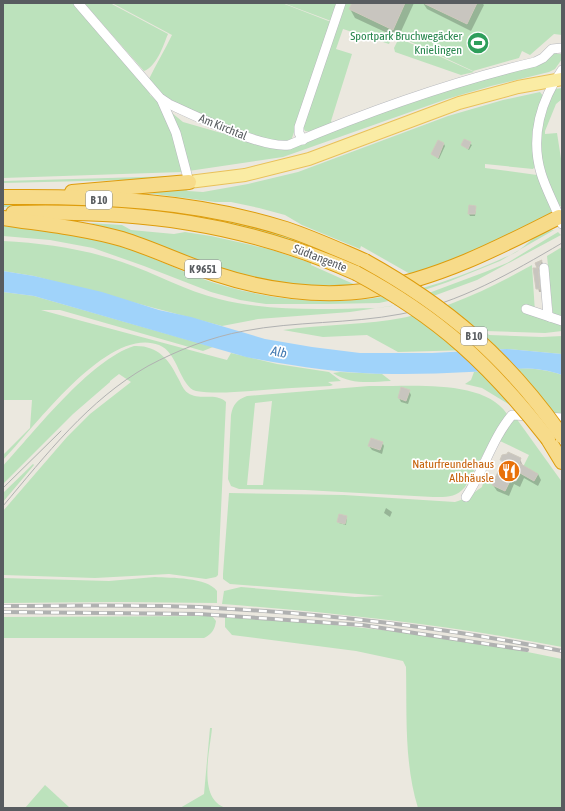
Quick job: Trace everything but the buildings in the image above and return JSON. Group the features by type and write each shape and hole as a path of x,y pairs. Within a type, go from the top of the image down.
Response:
{"highway":[{"path":"38,197 98,188 136,188 189,182"},
{"name":"Südtangente","path":"3,197 38,197 160,203 211,211 286,229 365,261 426,298 456,320 486,346 527,390 562,436"},
{"name":"Südtangente","path":"3,213 85,213 158,218 201,224 278,242 321,257 388,290 449,333 497,378 548,439 562,462"},
{"name":"K 9651","path":"3,218 120,238 215,274 245,282 276,288 324,292 370,290 429,276 561,219"}],"main road":[{"path":"189,182 244,175 309,159 459,104 518,87 558,79"}],"street":[{"name":"Am Kirchtal","path":"78,3 160,98 176,133 189,182"},
{"path":"340,3 299,127 299,133 302,140 387,107 465,80 536,62 543,58 552,49 562,48"},
{"path":"561,219 540,172 536,144 540,114 562,70"},
{"name":"Am Kirchtal","path":"160,98 186,112 267,144 280,147 302,140"},
{"path":"544,268 550,317"},
{"path":"526,309 562,321"},
{"path":"466,497 482,470 501,428 512,415 562,418"}],"green space":[{"path":"3,3 73,3 149,89 150,95 183,122 273,148 365,119 557,51 557,54 561,54 562,59 555,69 549,72 491,86 447,99 283,157 182,172 3,178"},
{"path":"84,3 110,3 168,34 153,65 144,71"},
{"path":"112,3 282,3 331,22 291,141 278,144 197,114 164,97 149,79 172,35"},
{"path":"283,3 338,3 331,21"},
{"name":"Sportpark Bruchwegäcker Knielingen","path":"343,3 562,3 562,35 554,34 530,55 522,51 519,58 473,71 381,28 393,34 389,44 343,29 336,49 352,54 331,121 333,124 311,132 305,131 302,125"},
{"path":"399,38 474,72 461,75 395,52 394,48"},
{"path":"562,88 562,99 556,104 545,134 557,133 562,165 562,207 557,203 553,195 545,172 542,159 541,137 545,115 555,89"},
{"path":"540,92 543,96 536,165 533,169 485,164 485,168 537,175 551,206 551,214 501,243 412,275 361,246 360,249 302,225 285,215 231,202 215,202 139,192 183,188 188,191 203,192 248,184 298,172 448,116 503,100"},
{"path":"178,176 127,180 3,183 3,181"},
{"path":"3,202 82,202 161,208 200,214 277,232 334,253 352,263 331,254 291,241 210,221 128,211 45,207 3,207"},
{"path":"90,223 122,225 131,230 174,234 185,232 211,236 269,249 311,263 311,265 358,286 297,286 232,274 124,233"},
{"path":"3,226 59,232 99,240 135,251 217,284 268,296 321,301 360,300 401,293 461,276 510,255 500,261 448,282 398,299 379,303 266,304 240,300 211,292 93,248 50,240 3,236"},
{"path":"554,230 520,250 544,232"},
{"path":"558,232 561,235 477,280 417,302 393,306 507,263"},
{"path":"3,241 49,245 108,257 207,296 239,303 298,309 377,308 350,312 258,319 222,326 34,276 3,271"},
{"path":"562,247 562,318 553,315 547,256"},
{"path":"532,265 535,313 562,324 562,331 545,333 485,331 489,335 542,337 562,336 562,354 507,349 398,352 367,335 323,337 283,330 390,320 427,312 481,291"},
{"path":"3,292 34,296 213,347 203,351 60,310 41,310 227,360 231,353 277,364 329,372 341,381 328,382 333,385 330,386 224,392 196,391 186,383 171,355 165,349 159,345 139,343 118,350 96,364 53,404 3,460 3,455 30,428 32,400 3,400"},
{"path":"134,346 149,348 161,354 171,365 186,392 197,396 222,399 226,402 218,575 216,577 206,579 169,574 95,578 3,575 3,511 67,437 90,414 131,382 119,374 110,381 73,414 3,484 3,466 47,416 82,381 99,366 117,354"},
{"path":"503,368 525,368 562,375 562,414 552,414 521,372 484,376 510,405 482,388 465,384 471,380 474,372"},
{"path":"333,373 382,374 391,381 361,382 340,377"},
{"path":"369,386 444,387 481,395 496,403 507,414 507,416 490,442 465,487 462,491 454,495 433,497 305,490 239,489 231,486 228,479 231,415 236,403 247,396","holes":["272,401 263,485 247,485 255,403"]},
{"path":"516,418 562,482 562,647 435,626 307,611 222,604 224,591 241,587 355,597 384,596 230,584 223,579 229,493 344,495 455,502 466,498 482,487 484,479 505,491 511,479 516,481 529,455 500,441 499,437"},
{"path":"33,464 34,465 3,502 3,493"},
{"path":"155,577 188,579 205,583 212,586 217,591 217,603 3,603 3,578 109,581"},
{"path":"212,616 216,621 215,626 213,631 204,638 3,638 3,617"},
{"path":"225,617 394,631 478,643 562,659 562,808 418,808 410,774 408,756 406,667 403,661 356,651 232,635 225,627"},
{"path":"210,728 212,728 207,773 208,785 211,795 217,803 226,808 180,808 204,794"},
{"path":"45,785 70,808 25,808"}],"water":[{"name":"Alb","path":"3,271 34,276 102,292 159,310 191,317 265,339 312,347 360,353 432,353 507,349 562,354 562,375 539,369 428,374 383,374 324,370 265,361 246,357 34,296 3,292"}],"tram line":[{"path":"3,506 52,448 87,412 126,380 148,366 171,355 207,340 244,331 381,317 422,309 464,295 484,286 562,243"},
{"path":"3,488 61,431"}],"railway":[{"path":"3,606 162,606 302,614 389,623 476,635 562,651"},
{"path":"3,612 199,614 362,625 527,650"}],"place":[{"name":"Sportpark Bruchwegäcker Knielingen","path":"478,43"},
{"name":"Naturfreundehaus Albhäusle","path":"509,471"}]}
